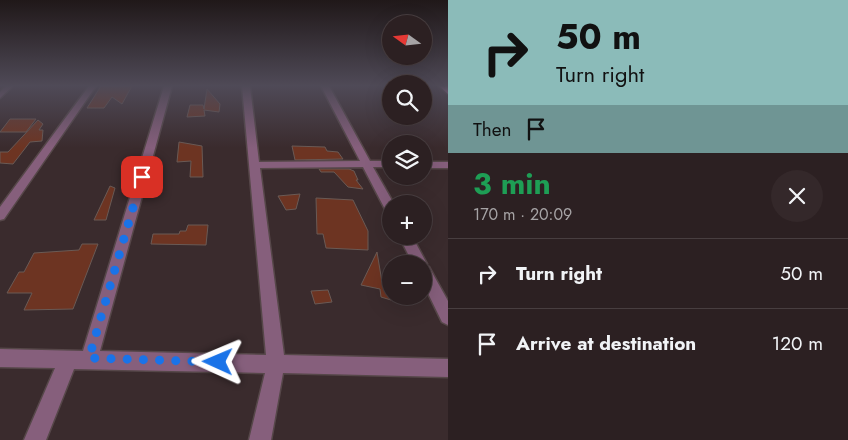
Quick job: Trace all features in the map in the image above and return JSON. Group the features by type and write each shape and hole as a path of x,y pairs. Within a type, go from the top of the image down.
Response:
{"street":[{"path":"0,216 78,107"},
{"path":"89,358 162,107"},
{"path":"248,107 276,363 260,440"},
{"path":"337,107 383,195"},
{"path":"254,165 382,164"},
{"path":"432,165 448,165"},
{"path":"432,286 448,317"},
{"path":"0,358 68,360 89,358 448,368"},
{"path":"35,440 68,360"}],"building":[{"path":"88,107 105,107 104,108 87,108"},
{"path":"190,107 203,107 204,109 204,107 220,107 219,112 204,110 205,116 187,117"},
{"path":"10,119 36,119 26,132 0,132"},
{"path":"38,120 43,124 39,130 43,130 42,141 30,142 13,164 0,163 0,152 8,152"},
{"path":"179,142 202,146 203,177 190,177 191,161 177,162"},
{"path":"292,146 325,147 327,151 338,152 343,159 295,160"},
{"path":"319,169 349,169 354,171 358,180 356,180 363,189 348,187 334,172 321,172"},
{"path":"110,186 115,188 106,220 94,220"},
{"path":"300,194 296,209 286,210 278,196"},
{"path":"316,198 353,200 368,231 368,250 326,248 323,234 317,234"},
{"path":"188,225 208,225 206,245 151,244 153,234 179,234 180,231 186,231"},
{"path":"82,244 98,244 73,309 24,310 32,293 7,293 19,272 24,272 34,253 79,250"},
{"path":"377,252 382,282 382,297 380,289 361,285"},
{"path":"328,290 332,302 315,304 311,291"}],"route":[{"path":"142,177 89,358 218,362"}]}
